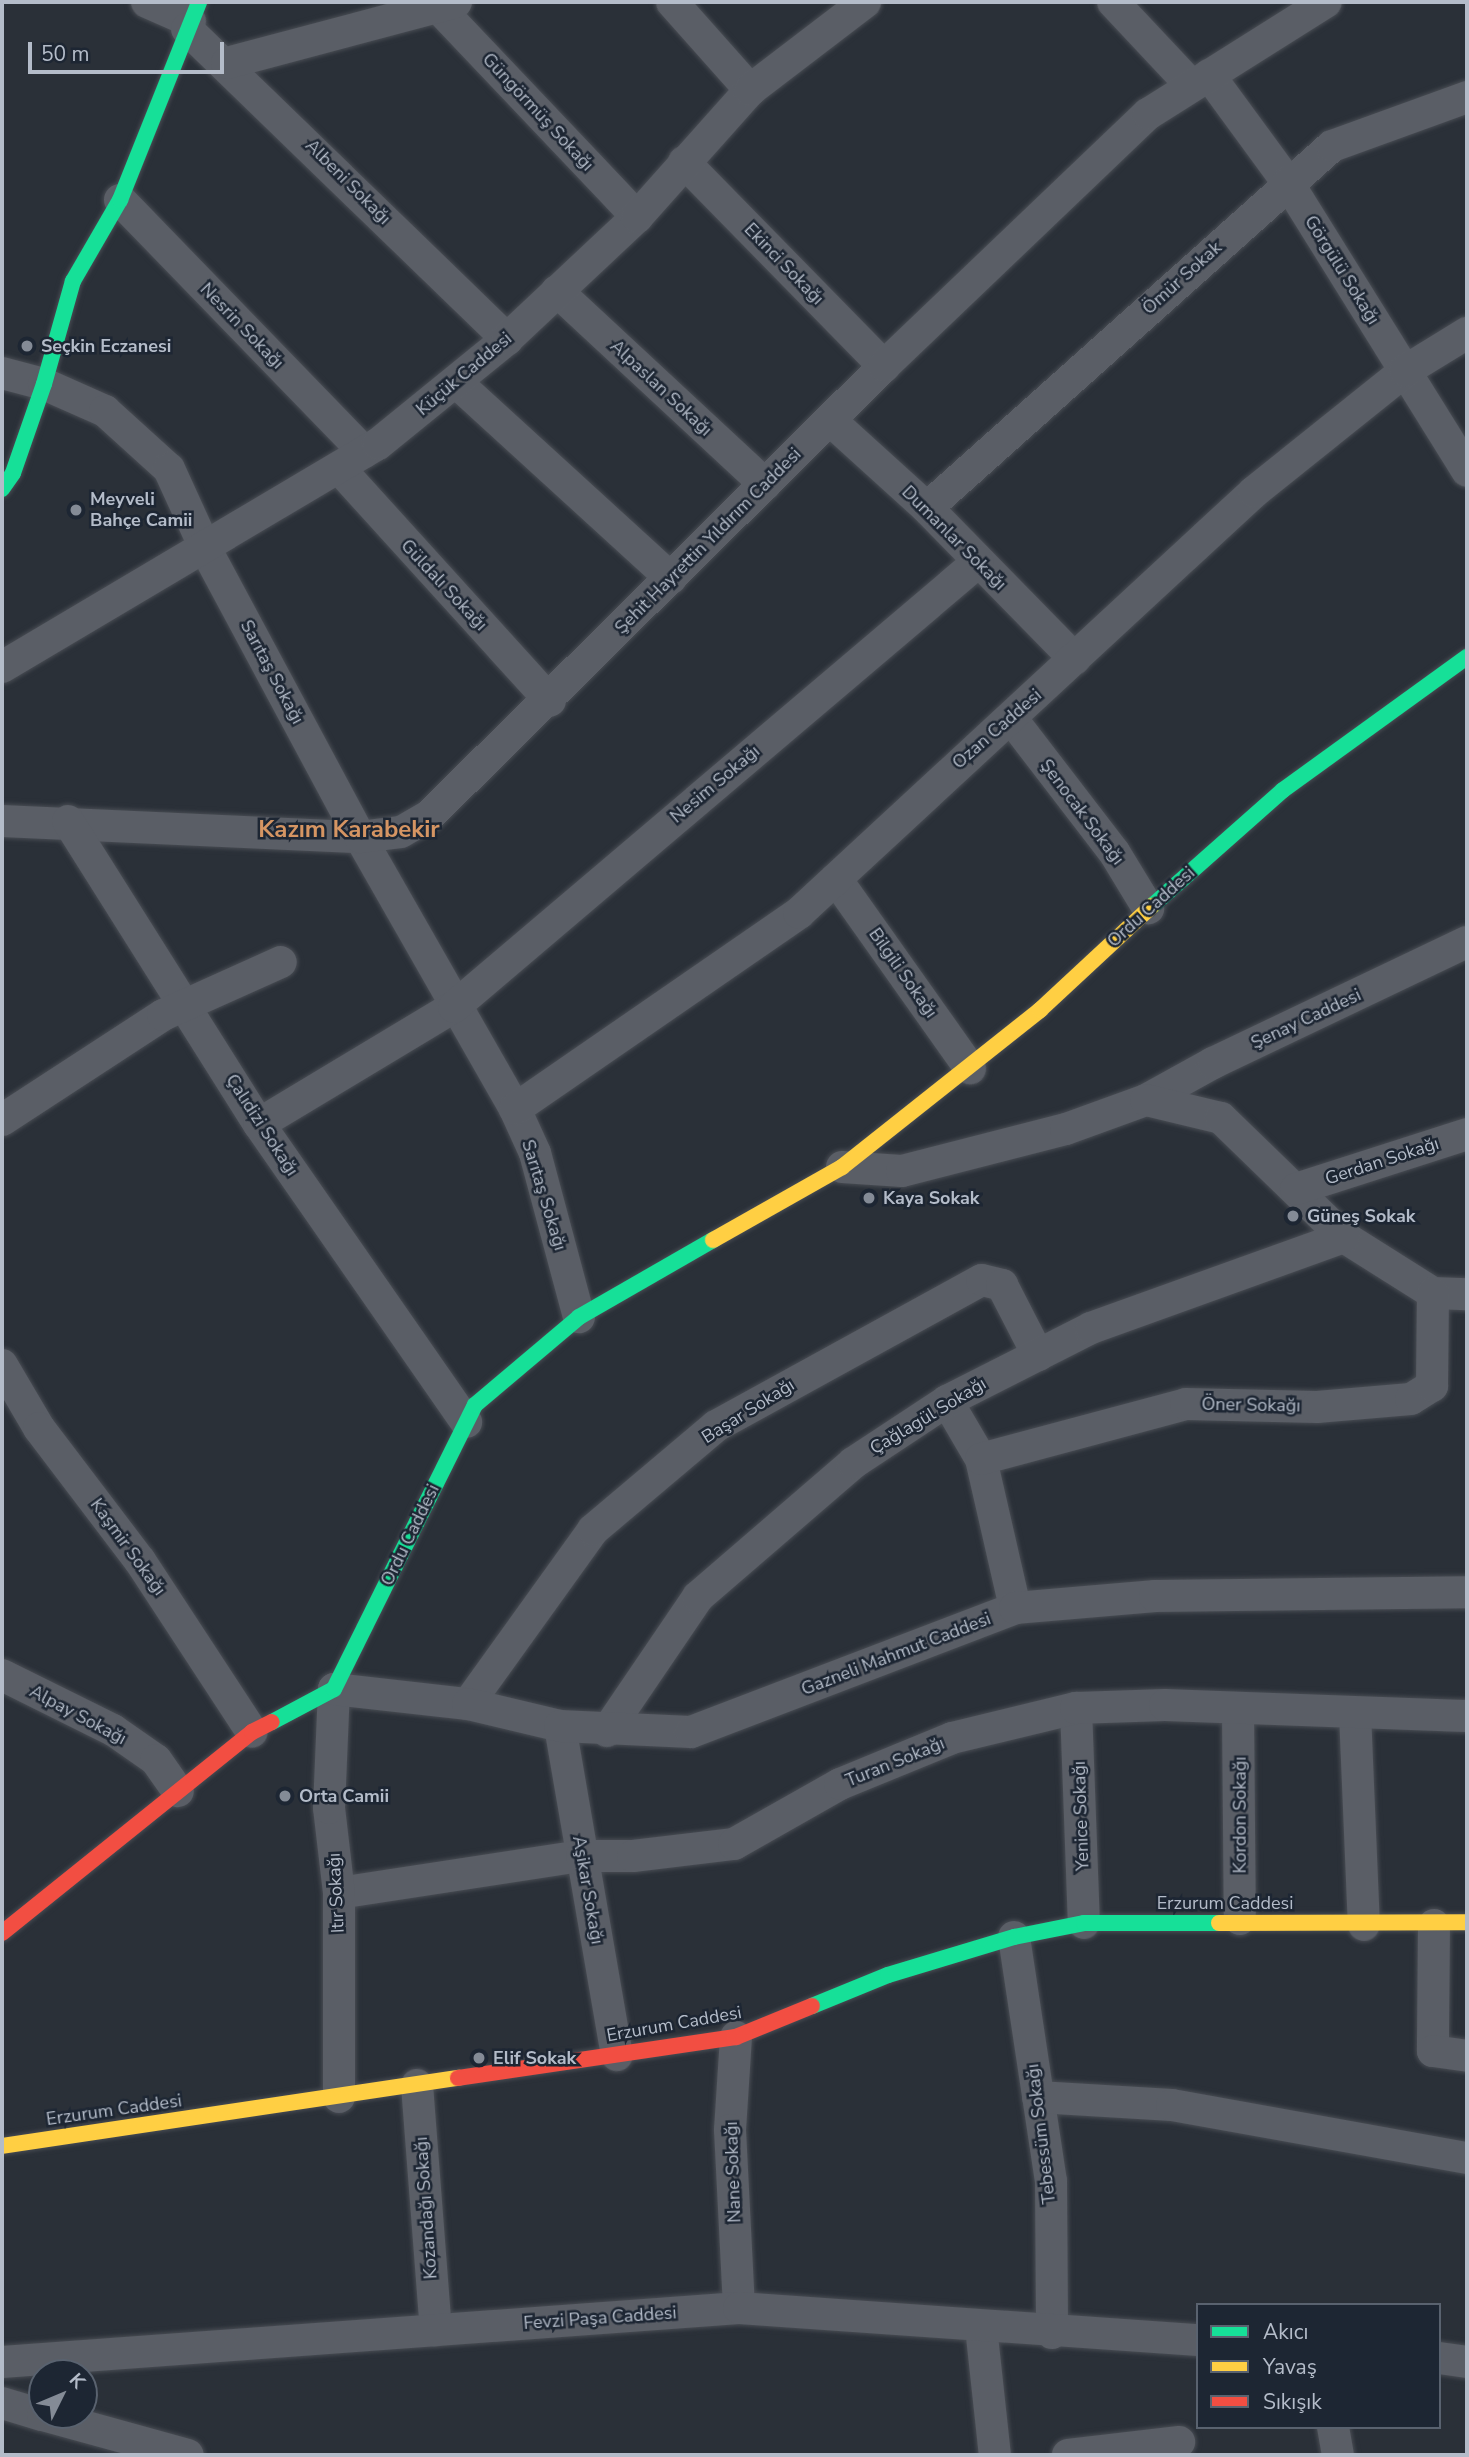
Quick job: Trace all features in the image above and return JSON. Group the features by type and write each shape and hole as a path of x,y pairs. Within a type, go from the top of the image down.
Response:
{"street":[{"name":"Albeni Sokağı","path":"148,2 192,17 227,63 507,339"},
{"path":"672,2 750,90"},
{"name":"Küçük Caddesi","path":"2,667 351,460 456,382 507,339 637,217 750,90 865,2"},
{"name":"Görgülü Sokağı","path":"1113,2 1200,80 1288,183 1467,471"},
{"name":"Şehit Hayrettin Yıldırım Caddesi","path":"2,821 68,821 360,836 401,832 429,816 550,701 884,366 1148,114 1326,2"},
{"path":"227,63 399,9 448,5"},
{"name":"Güngörmüş Sokağı","path":"448,5 637,217"},
{"path":"2,489 13,473 44,384 73,281 120,200 192,17"},
{"name":"Ömür Sokak","path":"927,508 1332,146 1467,97"},
{"name":"Ekinci Sokağı","path":"684,162 884,366"},
{"name":"Nesrin Sokağı","path":"120,200 351,460"},
{"name":"Alpaslan Sokağı","path":"558,292 765,484"},
{"name":"Ozan Caddesi","path":"515,1110 799,913 1254,492 1405,371 1467,333"},
{"name":"Sarıtaş Sokağı","path":"2,373 44,384 105,411 169,469 205,548 360,836 454,1007 515,1110 535,1153 579,1317"},
{"path":"456,382 671,578"},
{"name":"Dumanlar Sokağı","path":"830,419 927,508 1075,659"},
{"name":"Güldalı Sokağı","path":"351,460 550,701"},
{"name":"Nesim Sokağı","path":"454,1007 978,562"},
{"name":"Ordu Caddesi","path":"334,1689 475,1405 579,1317 842,1167 1040,1010 1148,908 1283,790 1467,657"},
{"name":"Şenocak Sokağı","path":"1011,718 1114,852 1148,908"},
{"name":"Çalıdizi Sokağı","path":"68,821 186,1003 259,1124 466,1422"},
{"name":"Bilgili Sokağı","path":"836,879 970,1068"},
{"name":"Şenay Caddesi","path":"1146,1100 1213,1063 1467,942"},
{"path":"2,1120 186,1003 281,962"},
{"path":"259,1124 454,1007"},
{"path":"842,1167 902,1171 1066,1129 1146,1100 1221,1118 1345,1237 1433,1293 1467,1294"},
{"name":"Gerdan Sokağı","path":"1296,1189 1467,1134"},
{"name":"Çağlagül Sokağı","path":"607,1731 698,1597 853,1463 947,1401 1091,1328 1345,1237"},
{"name":"Başar Sokağı","path":"468,1704 593,1530 716,1426 982,1280 1002,1285 1038,1355"},
{"name":"Öner Sokağı","path":"981,1459 1186,1404 1317,1406 1412,1399 1432,1386 1433,1293"},
{"name":"Kaşmir Sokağı","path":"2,1365 10,1399 141,1561 252,1732"},
{"path":"947,1401 981,1459 1015,1608"},
{"name":"Gazneli Mahmut Caddesi","path":"334,1689 468,1704 560,1726 607,1731 691,1732 1015,1608 1155,1596 1467,1592"},
{"name":"Alpay Sokağı","path":"2,1675 113,1730 156,1760 178,1791"},
{"path":"2,1933 252,1732 334,1689"},
{"name":"Itır Sokağı","path":"334,1689 329,1808 339,1893 339,2097"},
{"name":"Turan Sokağı","path":"339,1893 582,1856 633,1856 734,1844 830,1789 938,1744 1076,1708 1165,1705 1238,1710 1467,1716"},
{"name":"Yenice Sokağı","path":"1076,1708 1084,1923"},
{"name":"Kordon Sokağı","path":"1238,1710 1240,1919"},
{"path":"1355,1713 1364,1925"},
{"name":"Aşikar Sokağı","path":"560,1726 617,2055"},
{"name":"Erzurum Caddesi","path":"2,2146 736,2037 888,1975 1014,1937 1084,1923 1240,1919 1364,1925 1467,1922"},
{"path":"1434,1925 1433,2051 1467,2056"},
{"name":"Tebessüm Sokağı","path":"1014,1937 1051,2181 1052,2333"},
{"name":"Nane Sokağı","path":"736,2037 730,2130 739,2308"},
{"name":"Kozandağı Sokağı","path":"417,2085 436,2330"},
{"path":"1038,2097 1172,2105 1467,2158"},
{"name":"Fevzi Paşa Caddesi","path":"4,2369 436,2330 739,2308 1052,2333 1196,2340"},
{"path":"981,2327 995,2455"},
{"path":"1441,2358 1467,2362"},
{"path":"2,2403 28,2411"},
{"path":"94,2429 188,2455"},
{"path":"1334,2429 1338,2455"},
{"path":"1068,2455 1179,2442"}],"traffic: fast":[{"path":"2,489 13,473 44,384 73,281 120,200 199,2"},
{"path":"1152,906 1283,790 1467,657"},
{"path":"272,1722 334,1689 475,1405 579,1317 713,1240"},
{"path":"812,2006 888,1975 1014,1937 1084,1923 1219,1923"}],"traffic: slow":[{"path":"713,1240 842,1167 1040,1010 1152,906"},
{"path":"1219,1923 1467,1922"},
{"path":"2,2146 458,2078"}],"traffic: jam":[{"path":"2,1933 252,1732 272,1722"},
{"path":"458,2078 736,2037 812,2006"}],"place":[{"name":"Seçkin Eczanesi","path":"27,346"},
{"name":"Meyveli Bahçe Camii","path":"76,510"},
{"name":"Kaya Sokak","path":"869,1198"},
{"name":"Güneş Sokak","path":"1293,1216"},
{"name":"Orta Camii","path":"285,1796"},
{"name":"Elif Sokak","path":"479,2058"}],"district":[{"name":"Kazım Karabekir","path":"349,830"}]}
